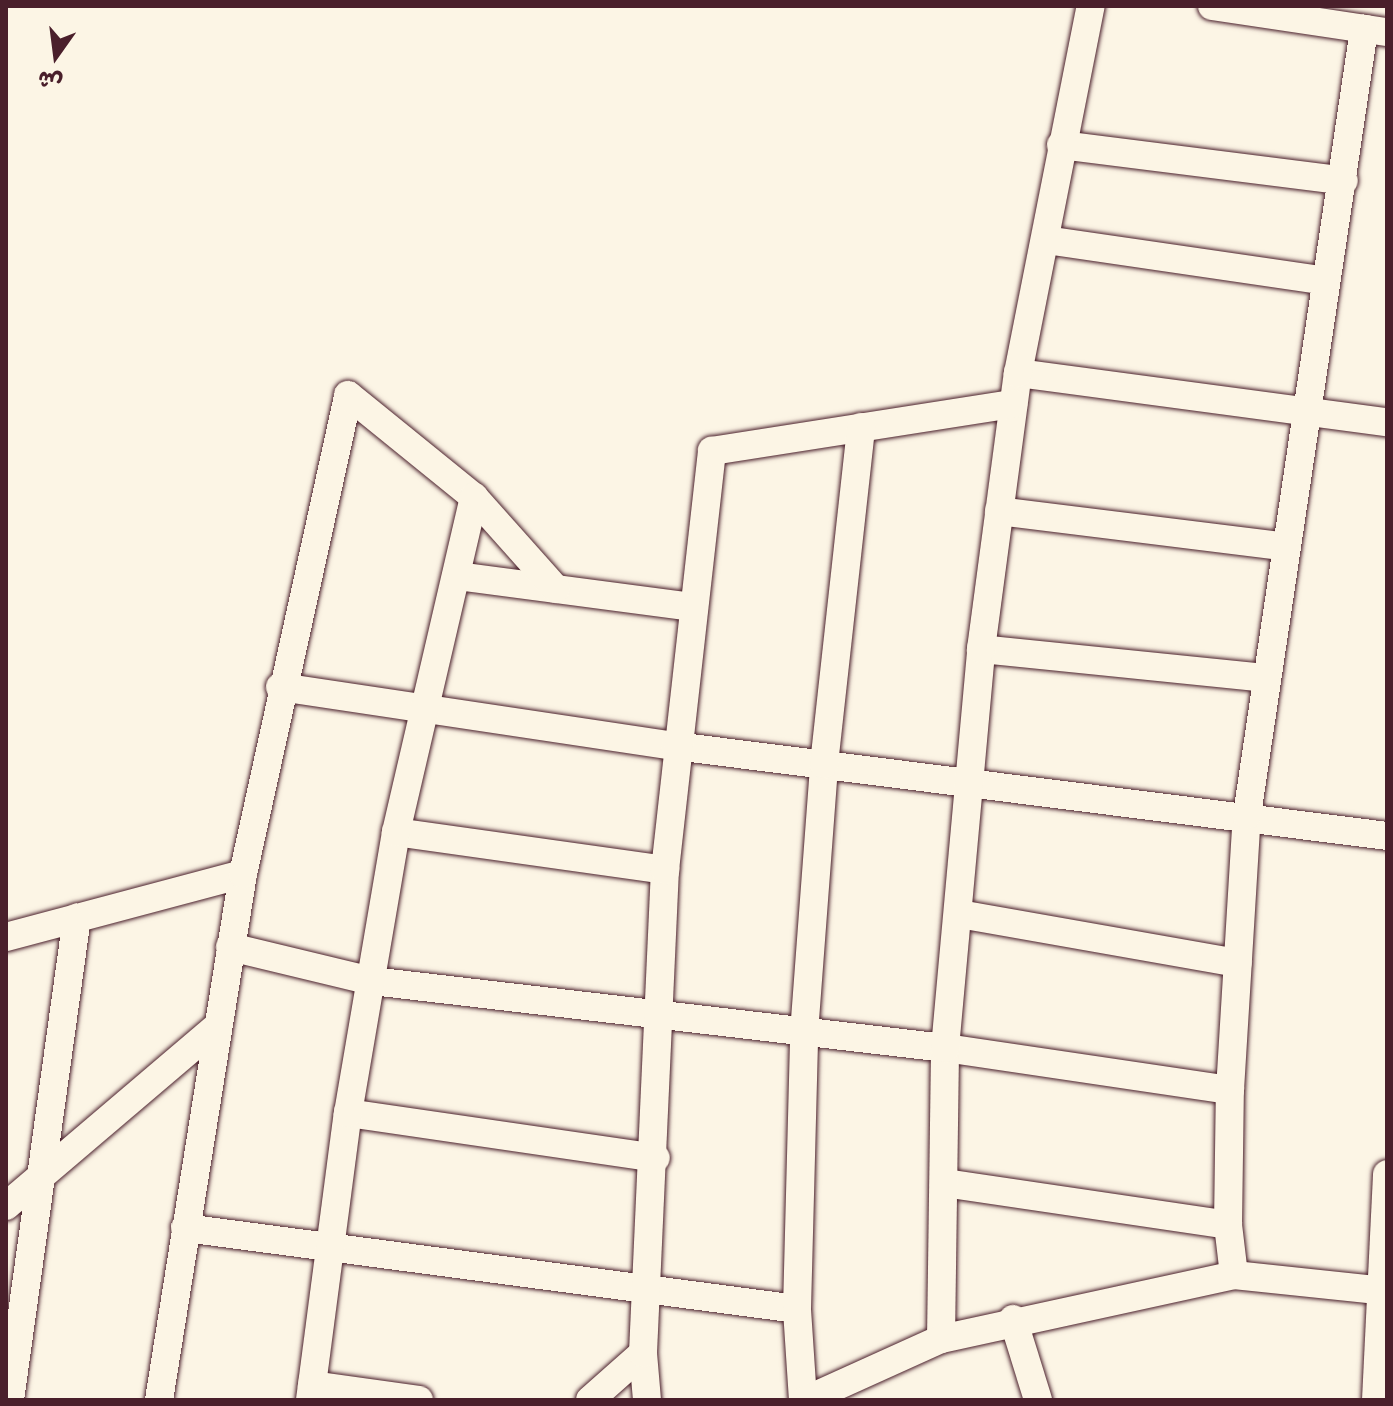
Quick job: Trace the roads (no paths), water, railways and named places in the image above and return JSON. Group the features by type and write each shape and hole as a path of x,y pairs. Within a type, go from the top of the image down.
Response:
{"street":[{"path":"941,1339 945,1048 981,649 1018,373 1091,6"},
{"path":"1212,6 1376,30 1326,281 1247,815 1230,1090 1228,1225 1234,1275"},
{"path":"1061,145 1344,181"},
{"path":"1046,240 1326,281"},
{"path":"1018,373 1387,422"},
{"path":"159,1400 216,1027 243,874 280,687 348,395 474,497 556,589"},
{"path":"647,1400 643,1353 650,1292 665,870 675,746 712,451 1013,404"},
{"path":"861,427 824,764 804,1033 797,1309 804,1400 941,1339 1013,1319 1234,1275 1384,1290"},
{"path":"419,1400 311,1392 348,1113 396,832 474,497"},
{"path":"999,511 1286,547"},
{"path":"457,576 691,607"},
{"path":"981,649 1266,678"},
{"path":"280,687 675,746 1247,815 1387,836"},
{"path":"396,832 665,870"},
{"path":"6,937 243,874"},
{"path":"959,914 1238,963"},
{"path":"10,1400 36,1182 77,918"},
{"path":"230,947 372,981 660,1018 945,1048 1230,1090"},
{"path":"6,1206 216,1027"},
{"path":"348,1113 656,1158"},
{"path":"1376,1400 1384,1290 1387,1174"},
{"path":"944,1183 1228,1225"},
{"path":"185,1228 331,1245 650,1292 797,1309"},
{"path":"1013,1319 1038,1400"},
{"path":"590,1400 643,1353"}]}
